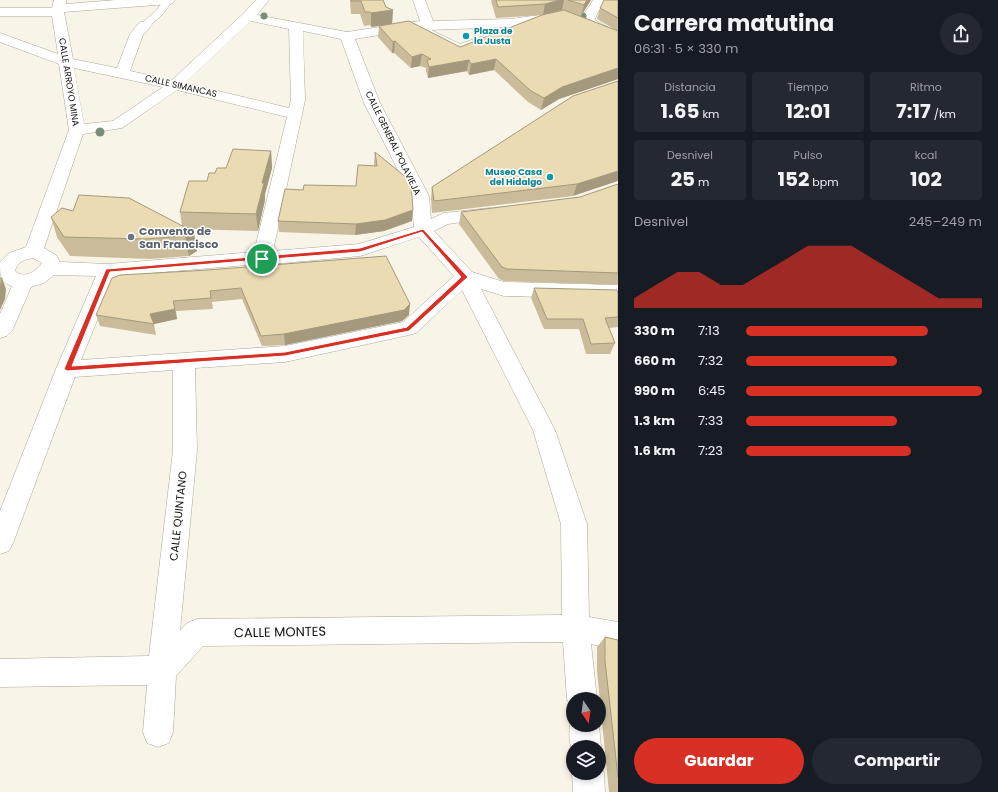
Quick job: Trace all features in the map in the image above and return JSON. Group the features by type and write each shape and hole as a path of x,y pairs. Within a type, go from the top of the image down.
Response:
{"street":[{"path":"0,12 169,0"},
{"path":"122,73 137,34 160,12 169,0"},
{"path":"77,130 117,125 175,85 248,17 263,0"},
{"path":"419,0 423,26"},
{"path":"599,0 594,10 590,12 588,22 618,38"},
{"name":"CALLE ARROYO MINA","path":"33,252 77,130 59,7"},
{"path":"248,17 297,32 322,31 347,36 423,26 511,23 569,17 598,28"},
{"path":"262,259 298,100 297,32"},
{"name":"CALLE GENERAL POLAVIEJA","path":"347,36 372,102 426,192 423,230"},
{"name":"CALLE SIMANCAS","path":"0,37 66,62 175,85 294,114"},
{"path":"49,268 108,270 262,259 360,250 423,230 444,219 507,211"},
{"path":"423,230 465,277 544,430 574,524 576,628 581,692"},
{"path":"33,252 40,253 50,259 51,263 49,268 40,277 24,281 12,279 3,266 19,255 33,252"},
{"path":"0,543 67,369 108,270"},
{"path":"465,277 504,290 618,292"},
{"path":"67,369 285,354 409,328 465,277"},
{"path":"0,331 5,326 24,281"},
{"name":"CALLE QUINTANO","path":"158,732 162,670 185,450 184,361"},
{"name":"CALLE MONTES","path":"162,670 197,633 576,628 618,636"},
{"path":"0,673 162,670"},
{"path":"588,780 589,792"}],"lane":[{"path":"423,26 460,46 528,21"}],"building":[{"path":"351,0 383,0 386,7 393,10 371,13 365,12 361,1"},
{"path":"496,0 560,0 545,4 498,7"},
{"path":"568,0 587,0 584,5"},
{"path":"604,0 618,0 618,18 600,8"},
{"path":"564,10 618,31 618,68 562,87 544,98 531,91 496,59 471,64 469,60 429,67 427,60 431,59 422,54 412,57 395,41 393,42 379,26 409,21 460,47 542,15"},
{"path":"618,81 618,171 577,184 434,201 432,187 573,96"},
{"path":"233,149 271,151 262,183 264,183 256,214 180,212 189,181 207,181 209,173 215,173 217,168 226,168"},
{"path":"375,152 407,178 411,185 413,210 385,220 356,224 278,221 285,189 303,190 304,185 356,186 358,165 377,166"},
{"path":"618,184 618,273 507,269 502,267 461,212 580,197"},
{"path":"79,195 129,198 194,232 185,236 146,239 64,237 51,217 62,208 73,211"},
{"path":"386,256 410,304 404,310 284,334 261,336 241,288 210,291 211,298 173,301 175,309 150,314 154,324 96,315 112,278 120,275 208,270"},
{"path":"0,278 2,278 0,289"},
{"path":"534,288 617,290 618,317 605,318 615,343 591,344 583,319 547,319"},
{"path":"605,637 618,640 618,777 605,661"}],"place":[{"name":"Plaza de la Justa","path":"466,36"},
{"name":"Museo Casa del Hidalgo","path":"550,177"},
{"name":"Convento de San Francisco","path":"131,237"}],"route":[{"path":"423,230 465,277 409,328 285,354 67,369 108,270 262,259 360,250 423,230"}]}
